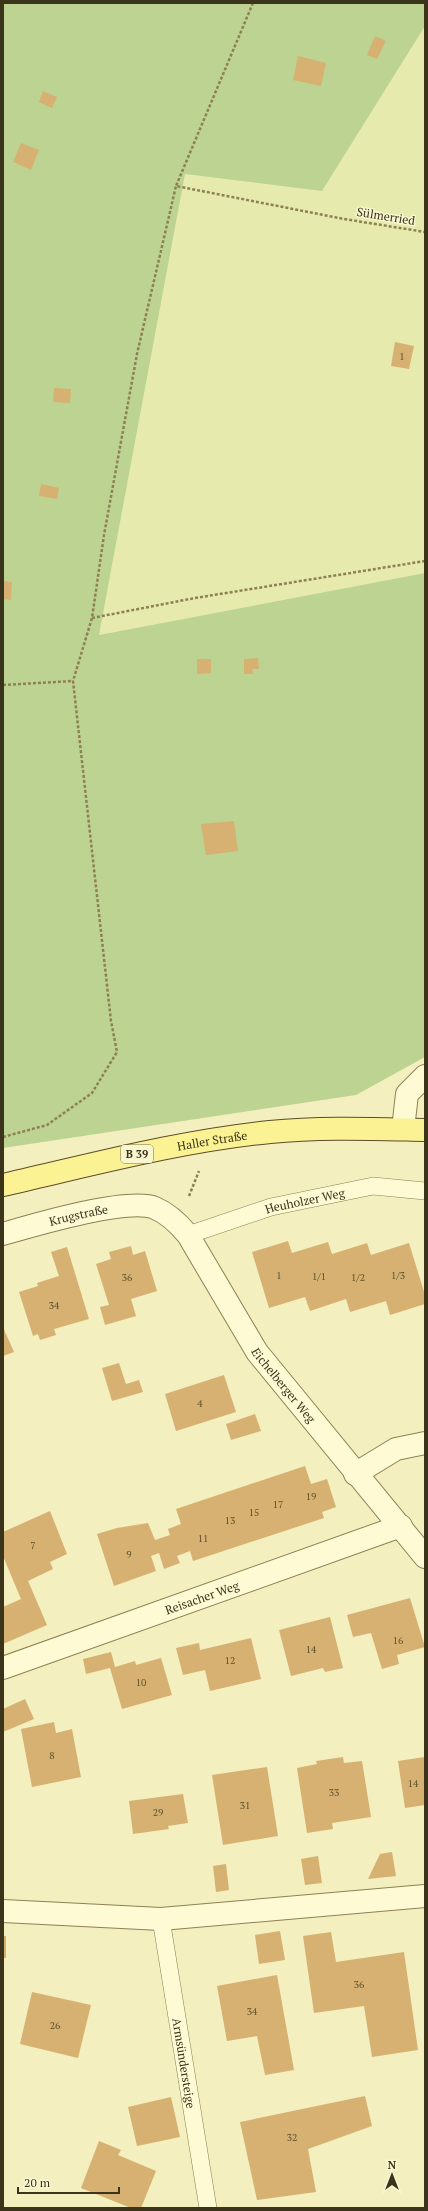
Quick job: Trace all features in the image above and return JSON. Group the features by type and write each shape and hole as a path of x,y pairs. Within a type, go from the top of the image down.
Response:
{"main road":[{"name":"Haller Straße","path":"3,1185 146,1152 223,1138 272,1132 403,1129 425,1130"}],"street":[{"path":"403,1129 407,1094 425,1076"},
{"name":"Krugstraße","path":"3,1234 114,1206 135,1205 154,1208"},
{"name":"Eichelberger Weg","path":"154,1208 183,1229 257,1352 355,1474 401,1526 425,1556"},
{"path":"355,1474 396,1449 425,1443"},
{"name":"Reisacher Weg","path":"3,1668 401,1526"},
{"path":"3,1910 161,1918 425,1896"}],"lane":[{"name":"Heuholzer Weg","path":"183,1229 271,1206 373,1186 425,1191"},
{"name":"Armsündersteige","path":"161,1918 208,2208"}],"path":[{"path":"3,1137 47,1125 92,1093 117,1052 111,1021 73,681 92,618 104,535 137,354 176,186 252,3"},
{"name":"Sülmerried","path":"176,186 344,219 425,232"},
{"path":"92,618 195,598 425,561"},
{"path":"3,685 73,681"},
{"path":"183,1229 200,1170"}],"green space":[{"path":"3,3 425,3 425,26 322,191 185,174 99,635 425,573 425,1057 356,1095 3,1148"},
{"path":"425,26 425,573 99,635 185,174 322,191"}],"building":[{"path":"375,36 386,41 377,59 367,55"},
{"path":"298,56 326,63 321,86 293,80"},
{"path":"43,91 57,97 52,108 39,102"},
{"path":"21,143 39,150 31,170 13,162"},
{"path":"395,342 414,346 409,369 391,366"},
{"path":"54,388 71,389 70,403 53,402"},
{"path":"41,484 59,488 57,499 39,496"},
{"path":"3,581 12,582 11,600 3,599"},
{"path":"258,658 259,669 252,669 253,674 244,674 244,659"},
{"path":"197,659 211,659 211,673 197,674"},
{"path":"234,821 238,851 206,855 201,824"},
{"path":"288,1241 292,1253 328,1242 332,1254 367,1243 371,1255 409,1243 425,1295 425,1304 390,1315 386,1301 350,1312 346,1299 310,1311 305,1297 269,1308 252,1252"},
{"path":"131,1246 133,1255 145,1251 157,1291 131,1299 136,1316 105,1325 100,1307 109,1305 96,1264 111,1259 109,1252"},
{"path":"67,1247 89,1319 54,1329 56,1335 40,1340 38,1334 33,1336 19,1292 38,1286 37,1283 59,1276 51,1252"},
{"path":"3,1327 14,1352 3,1356"},
{"path":"119,1363 126,1384 139,1380 143,1392 112,1401 102,1368"},
{"path":"224,1375 236,1412 176,1431 165,1394"},
{"path":"255,1414 261,1431 231,1440 226,1424"},
{"path":"305,1466 311,1484 327,1479 336,1507 322,1512 324,1518 193,1561 190,1551 177,1556 180,1563 164,1569 159,1553 151,1556 156,1571 114,1586 97,1534 117,1528 148,1523 155,1540 170,1535 168,1529 181,1524 176,1509"},
{"path":"50,1511 67,1554 50,1562 53,1569 28,1581 47,1625 3,1644 3,1607 21,1599 3,1556 3,1532"},
{"path":"410,1598 425,1647 397,1655 399,1664 382,1669 371,1633 353,1637 347,1615"},
{"path":"330,1617 343,1668 325,1672 323,1668 291,1676 279,1630"},
{"path":"251,1638 261,1679 210,1691 205,1670 183,1675 176,1648 199,1643 200,1650"},
{"path":"111,1652 115,1667 135,1661 136,1665 161,1658 172,1695 122,1709 110,1668 86,1674 83,1659"},
{"path":"25,1699 34,1719 3,1732 3,1709"},
{"path":"54,1722 56,1733 72,1729 81,1777 32,1787 21,1729"},
{"path":"343,1757 344,1763 362,1761 371,1817 332,1823 333,1829 307,1833 297,1768 317,1764 316,1761"},
{"path":"425,1757 425,1805 405,1808 398,1761"},
{"path":"267,1767 278,1836 223,1845 212,1775"},
{"path":"183,1794 188,1823 168,1826 169,1829 133,1834 129,1801"},
{"path":"392,1852 396,1876 368,1879 380,1854"},
{"path":"318,1856 322,1883 305,1885 301,1859"},
{"path":"226,1864 229,1890 216,1892 213,1866"},
{"path":"280,1931 285,1960 259,1964 255,1935"},
{"path":"331,1932 336,1962 404,1952 418,2050 372,2057 364,2006 314,2013 303,1936"},
{"path":"3,1936 6,1936 6,1958 3,1958"},
{"path":"277,1975 294,2070 265,2075 257,2036 227,2041 217,1986"},
{"path":"32,1992 91,2005 78,2058 20,2044"},
{"path":"365,2096 372,2126 308,2149 316,2192 257,2200 240,2122"},
{"path":"171,2097 180,2137 137,2146 128,2107"},
{"path":"99,2141 121,2150 118,2155 156,2171 141,2208 131,2208 81,2188"}]}
